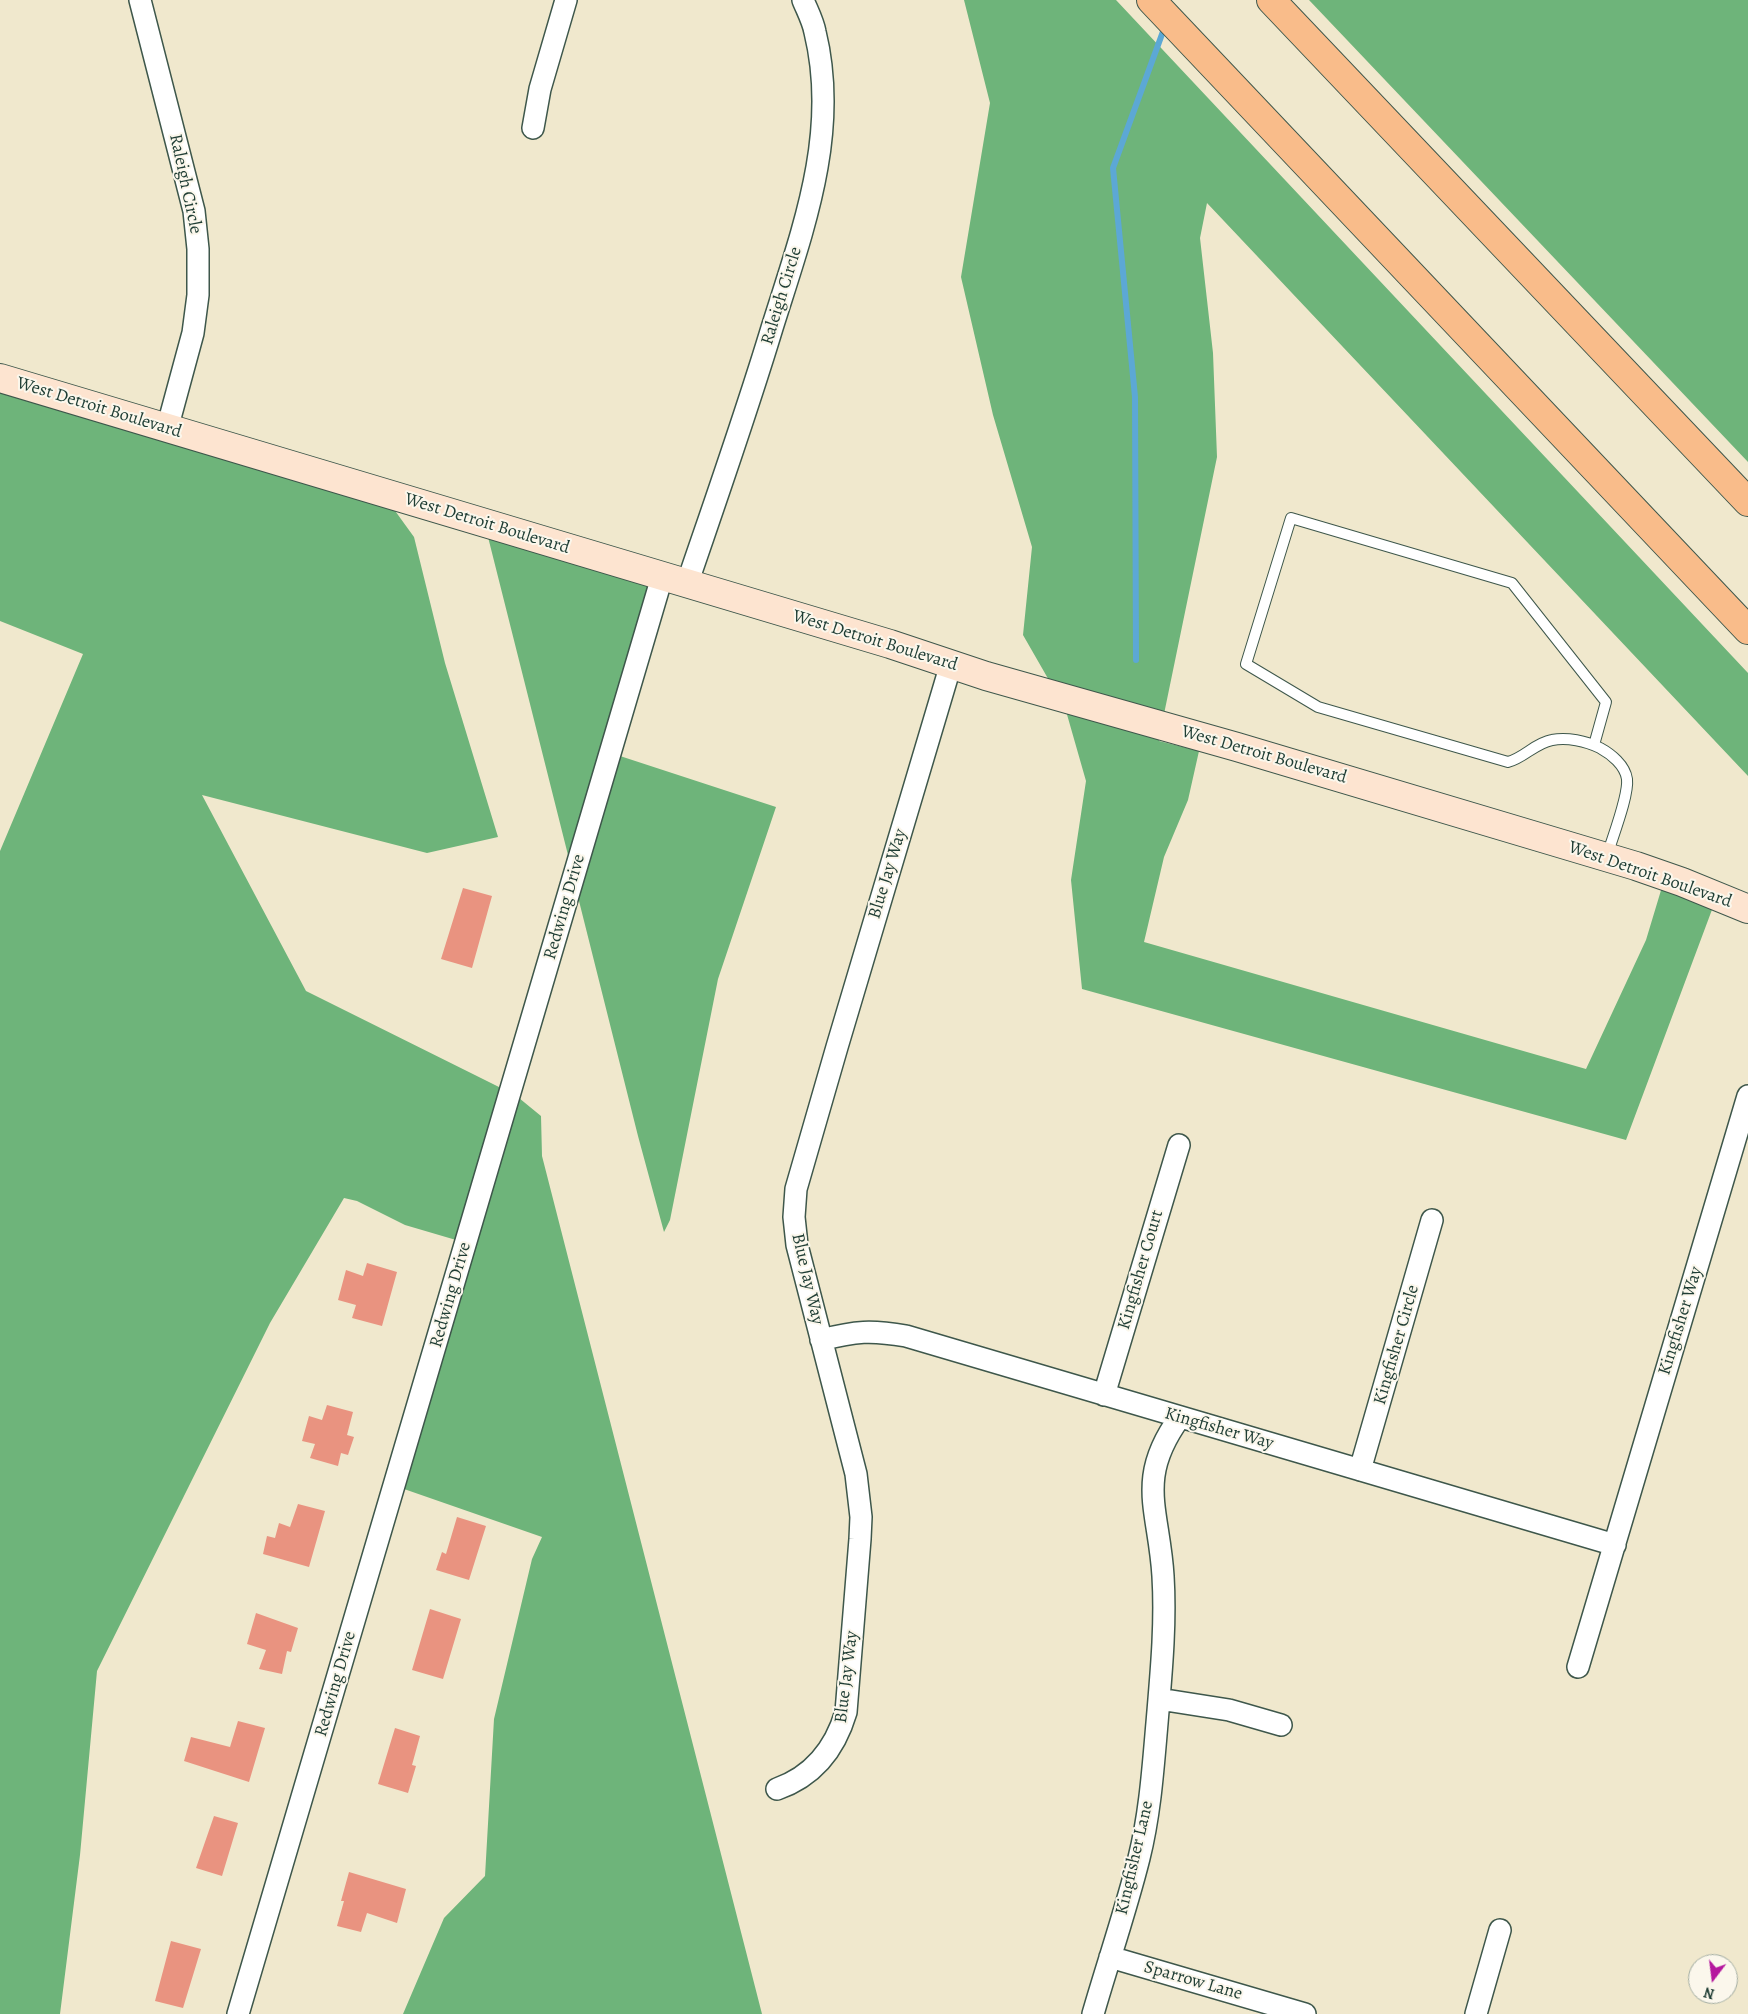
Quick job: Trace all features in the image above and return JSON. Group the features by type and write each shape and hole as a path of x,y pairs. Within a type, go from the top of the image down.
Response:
{"highway":[{"path":"1151,0 1748,630"},
{"path":"1271,0 1748,502"}],"street":[{"name":"Raleigh Circle","path":"140,0 194,211 198,249 198,295 192,333 167,429"},
{"path":"533,128 540,89 566,0"},
{"name":"Raleigh Circle","path":"675,580 754,388 811,200 818,167 823,98 821,64 815,31 803,0"},
{"name":"West Detroit Boulevard","path":"0,378 890,644 986,676 1237,747 1607,857 1682,882 1748,909"},
{"name":"Redwing Drive","path":"238,2014 675,580"},
{"name":"Blue Jay Way","path":"777,1789 809,1773 822,1760 837,1738 846,1712 861,1517 856,1474 797,1245 794,1217 796,1190 951,664"},
{"name":"Kingfisher Way","path":"1578,1667 1748,1096"},
{"name":"Kingfisher Court","path":"1104,1395 1179,1145"},
{"name":"Kingfisher Circle","path":"1360,1470 1432,1220"},
{"name":"Kingfisher Way","path":"822,1340 852,1332 880,1331 906,1336 1615,1545"},
{"name":"Kingfisher Lane","path":"1093,2014 1139,1857 1150,1798 1159,1699 1164,1603 1161,1556 1152,1490 1154,1470 1159,1451 1168,1433 1180,1417"},
{"path":"1159,1699 1229,1710 1281,1725"},
{"path":"1476,2014 1500,1930"},
{"name":"Sparrow Lane","path":"1110,1957 1306,2014"}],"lane":[{"path":"1594,745 1606,702 1512,583 1291,518 1246,664 1318,707 1508,762 1516,760 1534,747 1550,740 1565,739 1594,745 1616,760 1627,778 1626,789 1607,857"}],"green space":[{"path":"964,0 1116,0 1748,673 1748,776 1207,203 1200,238 1213,353 1217,457 1164,714 1050,682 1023,635 1032,547 993,415 961,277 990,103"},
{"path":"1309,0 1748,0 1748,462"},
{"path":"0,391 393,508 414,537 445,663 498,837 427,853 202,795 306,991 501,1088 456,1240 405,1225 357,1201 344,1198 270,1323 97,1671 80,1855 60,2014 0,2014 0,851 83,654 0,621"},
{"path":"488,537 649,585 569,859"},
{"path":"1066,711 1159,737 1159,741 1199,751 1188,800 1164,857 1144,942 1586,1069 1646,940 1662,887 1713,907 1626,1140 1082,989 1071,880 1086,781"},
{"path":"620,756 776,807 718,979 670,1220 664,1232 578,897"},
{"path":"519,1098 541,1116 542,1156 762,2014 403,2014 444,1918 485,1876 494,1719 532,1559 542,1537 404,1489"}],"building":[{"path":"463,888 492,896 472,968 441,959"},
{"path":"367,1263 397,1272 382,1326 352,1318 356,1305 338,1300 346,1270 363,1276"},
{"path":"327,1405 353,1412 347,1435 354,1437 348,1455 341,1453 338,1466 310,1458 315,1444 302,1441 309,1416 322,1420"},
{"path":"298,1504 325,1511 309,1567 263,1554 267,1536 275,1538 279,1523 290,1527"},
{"path":"457,1517 486,1526 469,1580 436,1570 442,1552 446,1554"},
{"path":"430,1609 461,1619 443,1679 412,1670"},
{"path":"256,1613 298,1628 291,1652 287,1651 282,1674 259,1669 266,1650 247,1644"},
{"path":"238,1721 265,1728 249,1782 184,1761 191,1737 230,1747"},
{"path":"395,1728 420,1736 412,1765 416,1766 408,1793 378,1784"},
{"path":"214,1816 238,1823 222,1876 196,1868"},
{"path":"349,1872 406,1889 397,1923 367,1913 361,1932 337,1926 344,1901 341,1901"},
{"path":"171,1941 201,1949 183,2008 155,2001"}],"waterway":[{"path":"1136,660 1135,397 1113,168 1165,26"}]}
